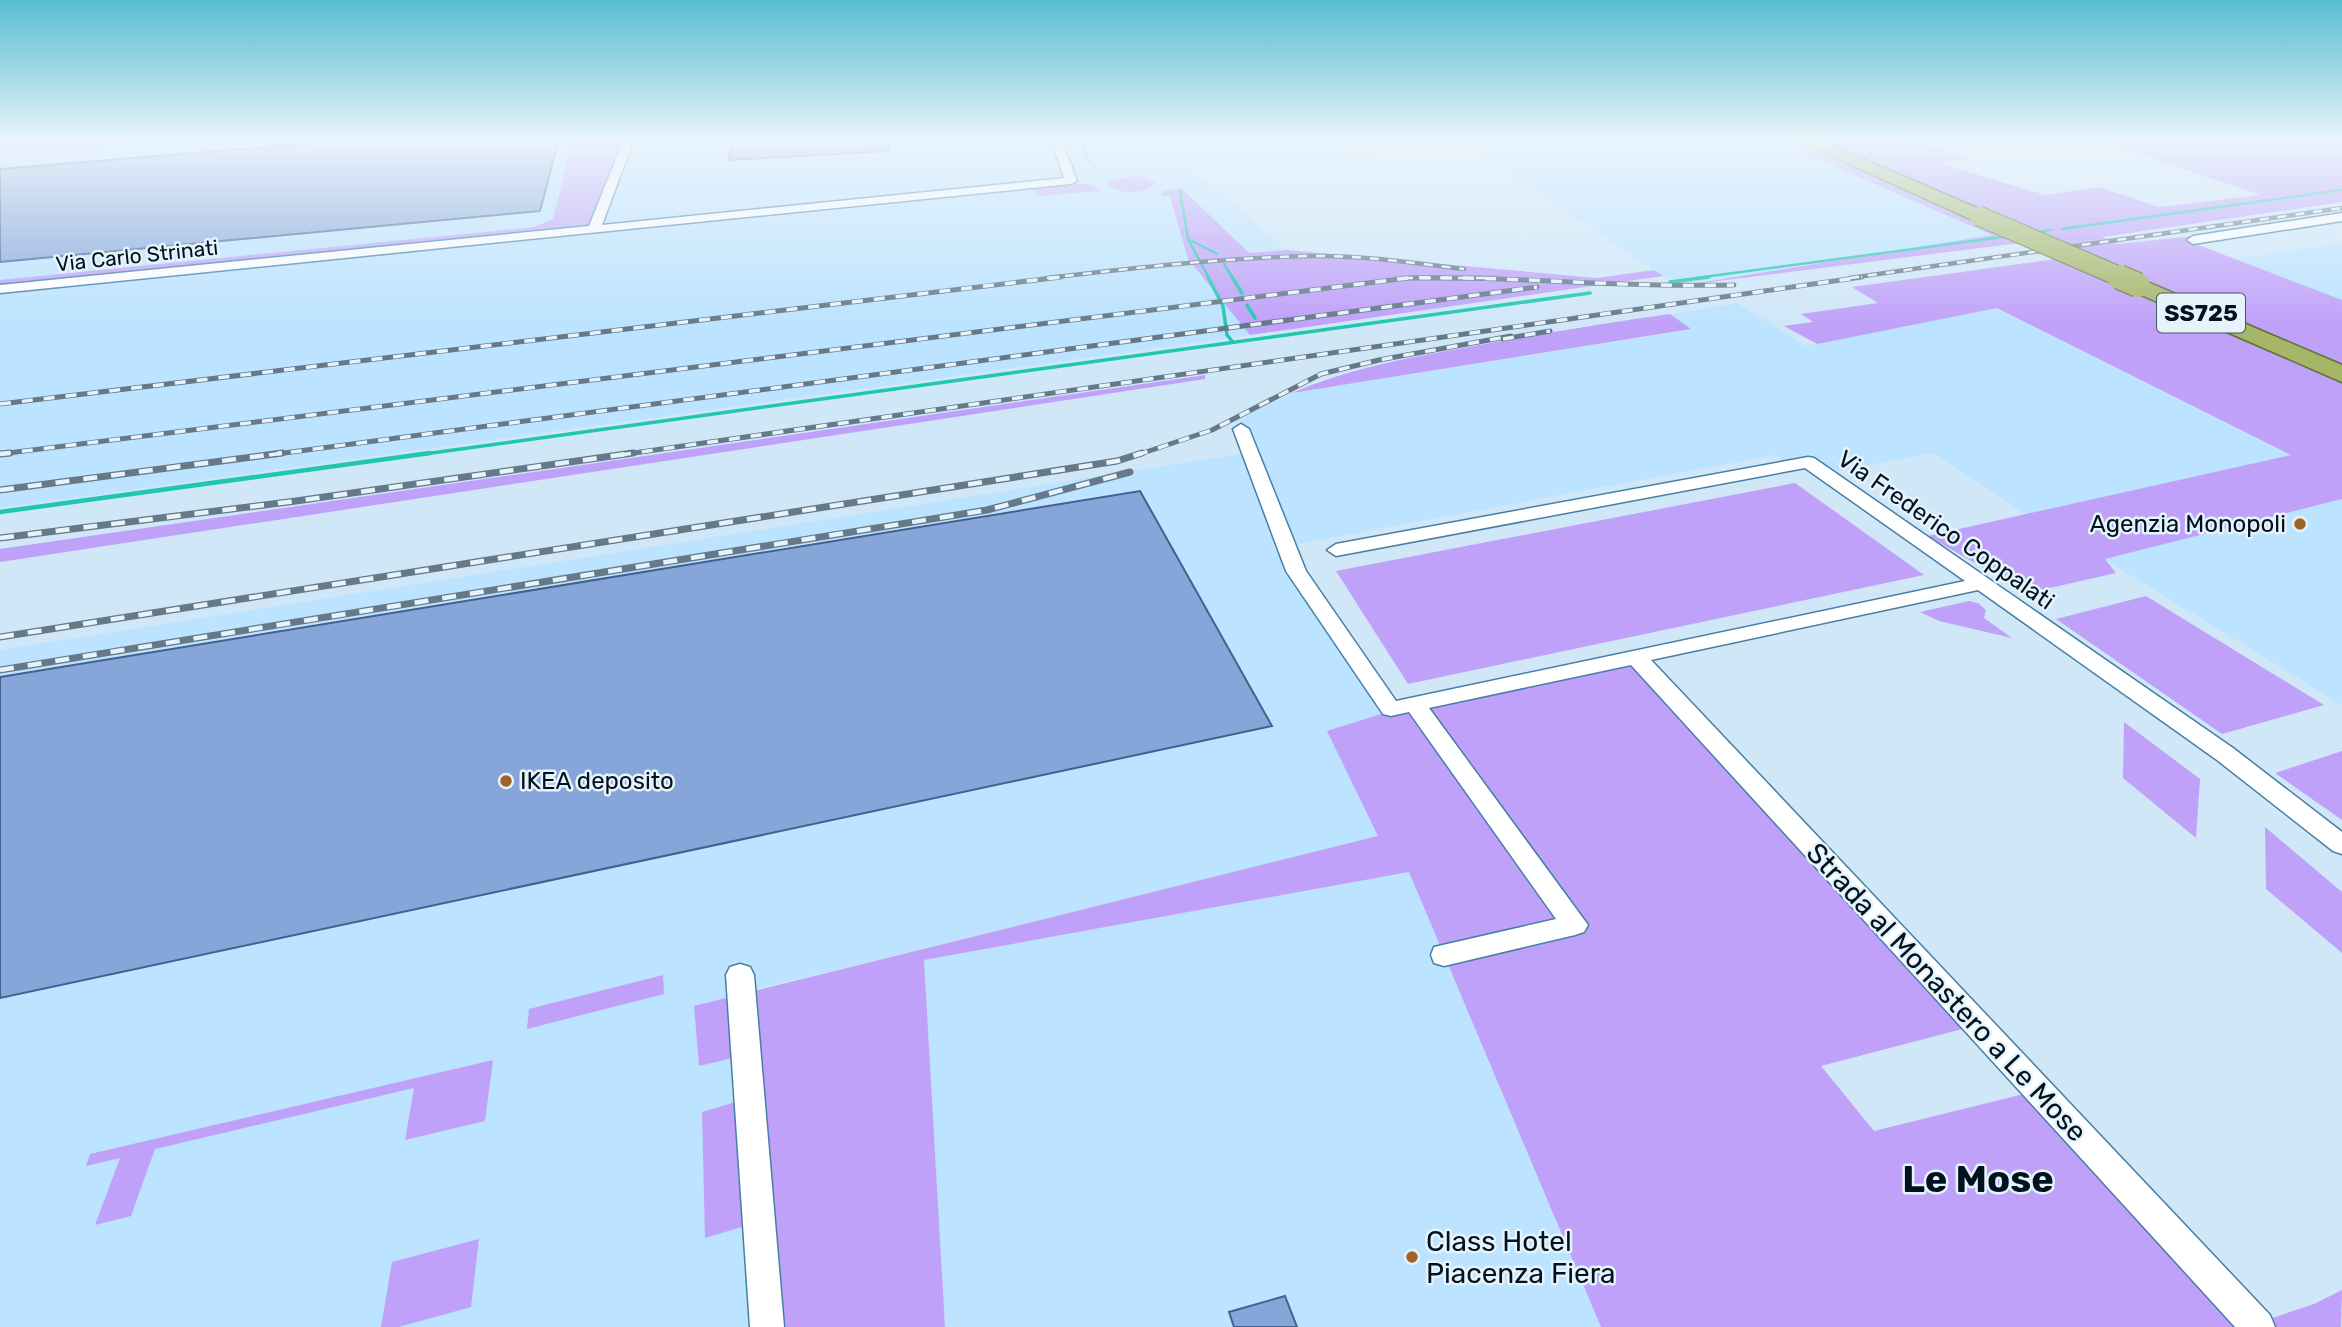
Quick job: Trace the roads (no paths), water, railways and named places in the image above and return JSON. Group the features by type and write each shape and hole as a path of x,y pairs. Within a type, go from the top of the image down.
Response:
{"highway":[{"name":"SS725","path":"1944,201 2342,374"}],"street":[{"path":"594,229 605,201"},
{"name":"Via Carlo Strinati","path":"0,289 867,201"},
{"path":"2193,240 2342,217"},
{"path":"1241,429 1296,571 1391,709 1980,584"},
{"name":"Via Frederico Coppalati","path":"1336,550 1808,462 2225,754 2342,845"},
{"name":"Strada al Monastero a Le Mose","path":"1637,658 2258,1327"},
{"path":"1415,705 1574,925 1444,955"},
{"path":"740,975 767,1327"}],"waterway":[{"path":"1182,201 1188,239"},
{"path":"2062,229 2264,201"},
{"path":"2033,233 2051,230"},
{"path":"1696,278 2010,236"},
{"path":"1188,239 1217,254"},
{"path":"1188,239 1209,278"},
{"path":"1224,264 1233,278"},
{"path":"1208,277 1223,306 1227,335 1232,341"},
{"path":"1232,277 1242,293"},
{"path":"1670,282 1709,277"},
{"path":"417,455 1590,293"},
{"path":"1247,305 1255,318"},
{"path":"0,512 430,453"}],"railway":[{"path":"1850,278 2342,208"},
{"path":"1047,278 1210,261 1309,256 1367,258 1464,269"},
{"path":"0,404 1061,277"},
{"path":"620,455 1862,277"},
{"path":"10,453 0,454 1408,278"},
{"path":"1408,278 1495,278"},
{"path":"1408,278 1734,285"},
{"path":"269,455 1537,287"},
{"path":"1503,339 1550,331"},
{"path":"1137,455 1212,430 1321,374 1379,360 1511,336"},
{"path":"0,490 282,453"},
{"path":"0,538 296,501 633,453"},
{"path":"0,637 1117,461 1142,453"},
{"path":"0,670 987,510 1130,472"}],"place":[{"name":"Agenzia Monopoli","path":"2300,524"},
{"name":"IKEA deposito","path":"506,781"},
{"name":"Class Hotel Piacenza Fiera","path":"1412,1257"}],"district":[{"name":"Le Mose","path":"1978,1179"}]}
